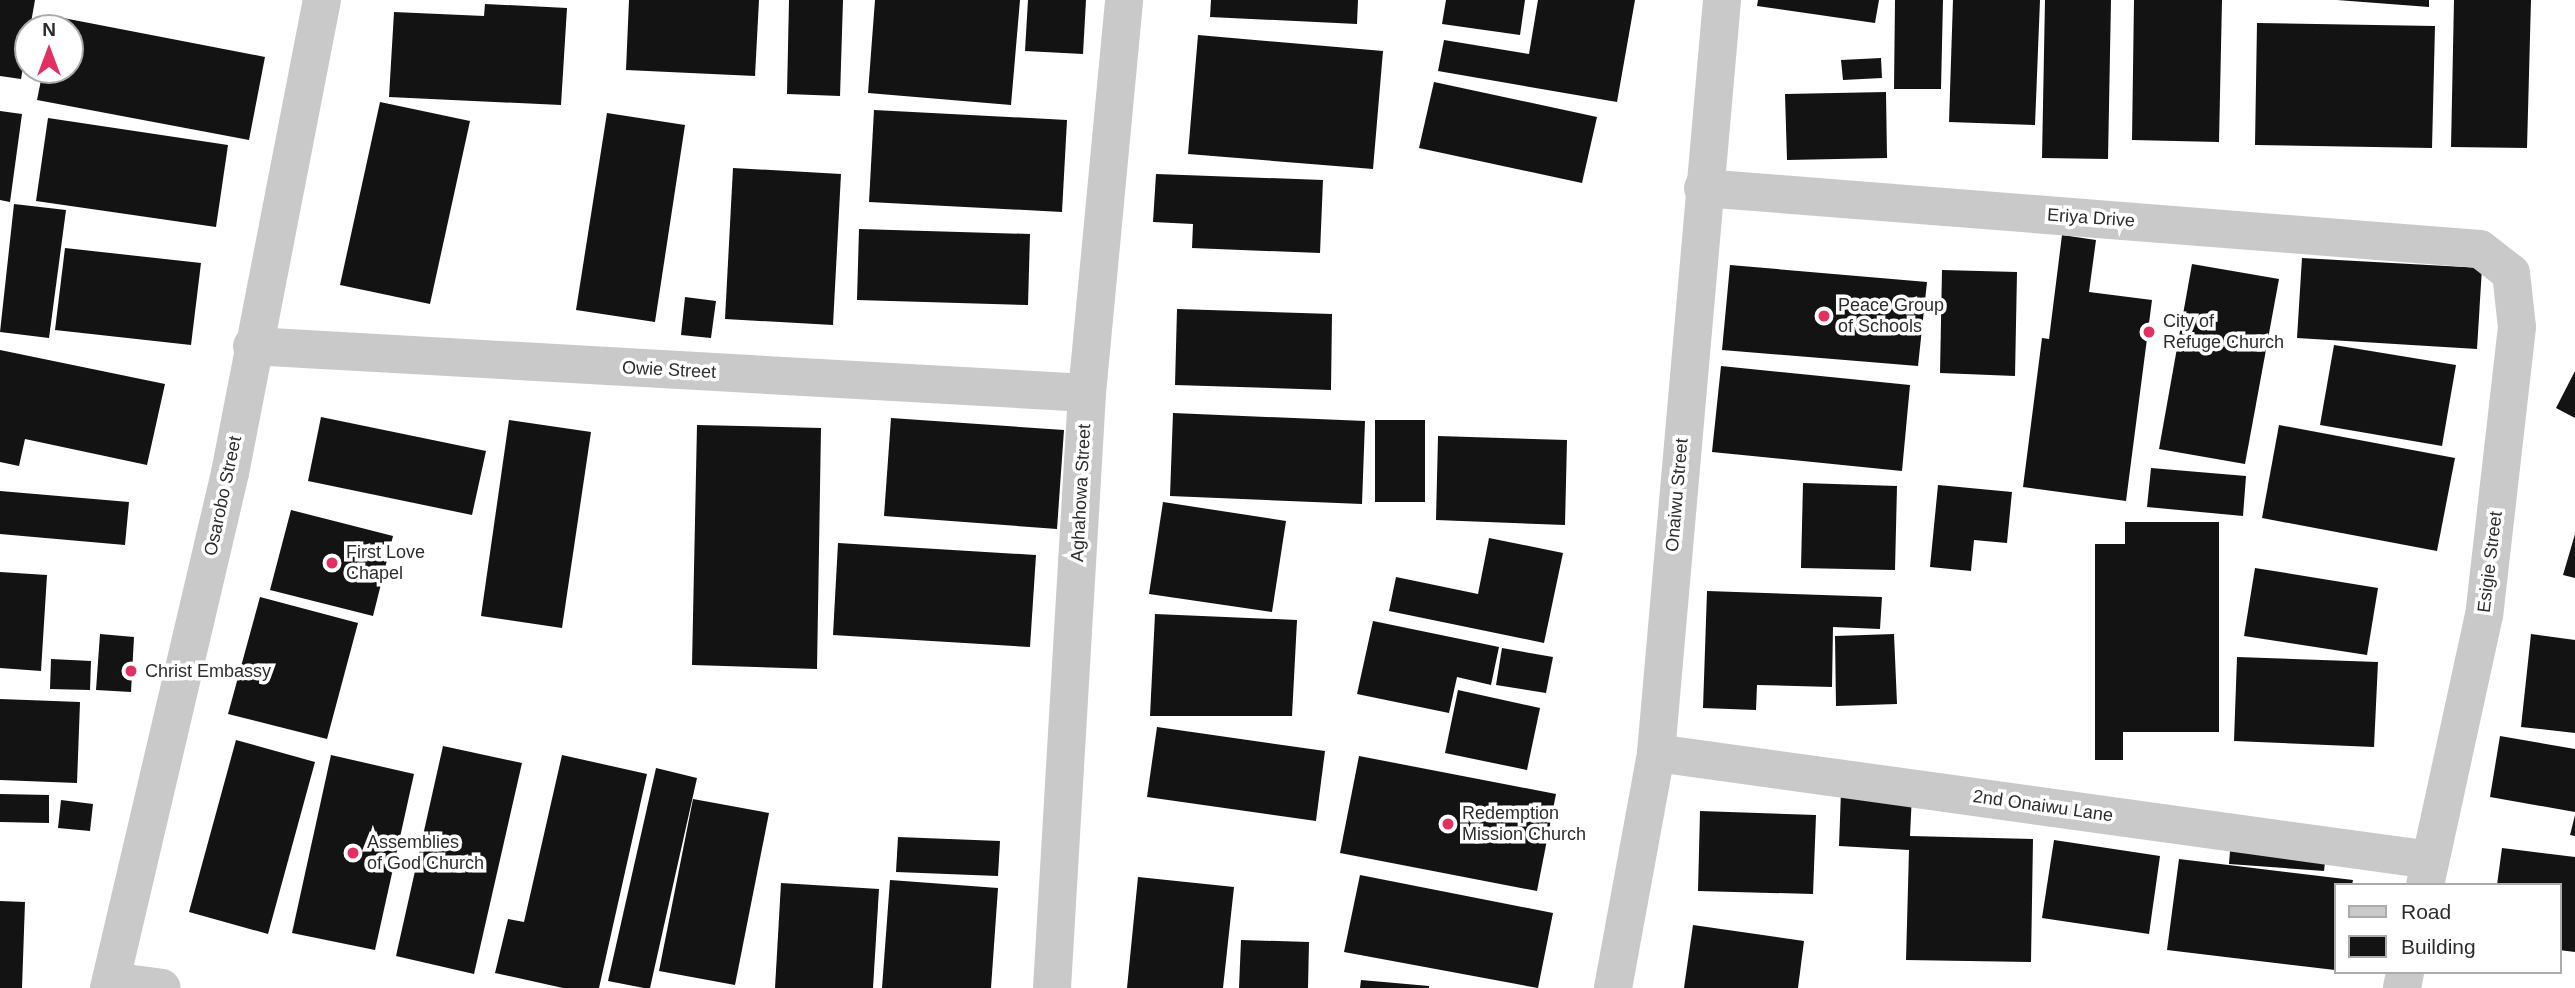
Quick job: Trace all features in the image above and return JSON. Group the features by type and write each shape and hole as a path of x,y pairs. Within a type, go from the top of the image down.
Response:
{"street":[{"name":"Osarobo Street","path":"110,984 230,473 252,346 322,0"},
{"name":"Aghahowa Street","path":"1052,988 1087,393 1124,0"},
{"name":"Onaiwu Street","path":"1613,988 1656,753 1703,188 1722,0"},
{"name":"Eriya Drive","path":"1703,188 2480,249"},
{"name":"Esigie Street","path":"2427,872 2484,615 2517,327 2511,273 2480,249"},
{"name":"Owie Street","path":"252,346 1087,393"},
{"name":"2nd Onaiwu Lane","path":"1656,753 2427,872"},
{"path":"110,984 162,988"}],"building":[{"path":"0,0 35,0 33,14 14,14 14,78 0,76"},
{"path":"629,0 759,0 755,76 626,70"},
{"path":"789,0 843,0 840,96 787,94"},
{"path":"875,0 1020,0 1011,105 868,93"},
{"path":"1028,0 1086,0 1083,54 1025,51"},
{"path":"1211,0 1358,0 1357,24 1210,17"},
{"path":"1446,0 1525,0 1520,35 1442,24"},
{"path":"1538,0 1635,0 1617,102 1438,71 1444,40 1529,54"},
{"path":"1758,0 1879,0 1875,23 1757,6"},
{"path":"1895,0 1943,0 1941,89 1894,89"},
{"path":"1953,0 2040,0 2035,125 1949,122"},
{"path":"2045,0 2111,0 2108,159 2042,158"},
{"path":"2134,0 2222,0 2219,142 2132,140"},
{"path":"2337,0 2429,0 2429,7"},
{"path":"2454,0 2531,0 2527,148 2451,147"},
{"path":"485,4 567,8 561,105 389,97 394,12 484,16"},
{"path":"84,22 265,57 249,140 37,100 40,84 84,84"},
{"path":"2257,23 2435,26 2432,148 2255,145"},
{"path":"1198,35 1383,51 1373,169 1188,154"},
{"path":"1881,58 1882,78 1843,80 1841,60"},
{"path":"1434,82 1597,117 1582,183 1419,148"},
{"path":"1886,92 1887,158 1787,160 1785,94"},
{"path":"380,102 470,121 430,304 340,285"},
{"path":"874,110 1067,120 1062,212 869,202"},
{"path":"0,111 22,114 10,202 0,200"},
{"path":"607,113 685,125 655,322 576,310"},
{"path":"48,118 228,145 216,227 36,201"},
{"path":"733,168 841,174 833,325 725,319"},
{"path":"1156,174 1323,180 1320,253 1192,248 1193,224 1153,222"},
{"path":"14,204 66,210 49,338 0,332"},
{"path":"859,229 1030,234 1028,305 857,300"},
{"path":"2062,235 2096,240 2089,292 2152,300 2126,501 2023,487 2042,338 2049,339"},
{"path":"65,248 201,263 191,345 55,330"},
{"path":"2302,258 2482,268 2477,349 2297,338"},
{"path":"2192,264 2279,279 2245,464 2159,449"},
{"name":"Peace Group of Schools","path":"1730,265 1927,282 1918,366 1722,350"},
{"path":"1942,270 2017,272 2015,376 1940,373"},
{"path":"685,297 716,301 711,338 681,335"},
{"path":"1177,309 1332,314 1331,390 1175,385"},
{"path":"2334,345 2456,365 2442,446 2320,425"},
{"path":"0,350 165,384 147,465 25,439 19,466 0,462"},
{"path":"1721,366 1910,385 1902,471 1712,452"},
{"path":"2575,371 2575,418 2556,408"},
{"path":"1173,413 1365,421 1362,504 1170,496"},
{"path":"321,417 486,451 472,515 308,481"},
{"path":"891,418 1064,430 1057,529 884,516"},
{"path":"509,420 591,432 562,628 481,616"},
{"path":"1375,420 1425,420 1425,502 1375,502"},
{"path":"697,425 821,428 817,669 692,665"},
{"path":"2279,425 2455,458 2437,551 2262,518"},
{"path":"1438,436 1567,440 1565,525 1436,520"},
{"path":"2151,468 2246,476 2243,516 2147,507"},
{"path":"1803,483 1897,486 1895,570 1801,568"},
{"path":"1938,485 2012,492 2007,543 1974,540 1971,571 1930,567"},
{"path":"0,491 129,502 125,545 0,534"},
{"path":"1163,502 1286,521 1272,612 1149,594"},
{"name":"First Love Chapel","path":"291,510 393,536 373,616 270,590"},
{"path":"2125,522 2219,522 2219,732 2123,732 2123,760 2095,760 2095,544 2125,544"},
{"path":"2575,534 2575,578 2563,575"},
{"path":"1489,538 1563,553 1544,643 1389,611 1396,577 1478,594"},
{"path":"838,543 1036,555 1030,647 833,635"},
{"path":"2255,568 2378,588 2367,655 2244,636"},
{"path":"0,572 47,575 41,671 0,668"},
{"path":"1707,591 1882,597 1880,629 1833,627 1832,687 1757,685 1756,710 1703,708"},
{"path":"260,597 358,623 327,739 228,714"},
{"path":"1155,614 1297,620 1292,716 1150,716"},
{"path":"1373,621 1499,647 1491,685 1457,677 1449,713 1357,694"},
{"path":"100,634 134,637 131,692 96,690"},
{"path":"1894,634 1897,704 1836,706 1835,636"},
{"path":"2531,634 2575,640 2575,733 2521,727"},
{"path":"1502,648 1553,657 1546,693 1496,685"},
{"path":"2237,657 2378,662 2374,747 2234,741"},
{"path":"51,659 91,661 90,690 50,689"},
{"path":"1458,690 1540,708 1527,770 1445,753"},
{"path":"0,699 80,702 77,783 0,780"},
{"path":"1157,727 1325,751 1316,821 1147,797"},
{"path":"2500,736 2575,749 2575,812 2490,797"},
{"path":"236,740 315,762 268,934 189,912"},
{"path":"443,746 522,763 474,974 396,956"},
{"name":"Assemblies of God Church","path":"331,755 414,774 375,950 292,933"},
{"path":"562,755 647,774 599,988 563,988 495,973 508,919 524,922"},
{"name":"Redemption Mission Church","path":"1359,756 1556,794 1537,891 1340,853"},
{"path":"656,768 697,778 650,988 644,988 608,981"},
{"path":"1841,791 1912,794 1910,836 2033,839 2031,962 1906,960 1909,850 1839,846"},
{"path":"0,794 49,795 49,823 0,822"},
{"path":"693,799 769,813 735,985 659,971"},
{"path":"61,800 93,804 90,831 58,828"},
{"path":"1700,811 1816,815 1813,894 1698,891"},
{"path":"2575,815 2575,836 2570,835"},
{"path":"898,837 1000,841 998,876 896,872"},
{"path":"2231,838 2327,845 2324,871 2229,864"},
{"path":"2054,840 2160,856 2149,934 2042,918"},
{"path":"2502,848 2575,857 2575,952 2561,950 2561,883 2497,883"},
{"path":"2179,859 2353,880 2352,883 2334,883 2334,970 2167,950"},
{"path":"1360,875 1553,913 1538,988 1344,952"},
{"path":"1138,877 1234,887 1223,988 1127,988"},
{"path":"890,880 998,888 991,988 882,988"},
{"path":"781,883 879,889 873,988 775,988"},
{"path":"0,901 25,902 22,988 0,988"},
{"path":"1693,925 1804,941 1798,988 1684,988"},
{"path":"1241,940 1309,942 1308,988 1239,988"},
{"path":"1361,980 1429,986 1429,988 1360,988"}],"place":[{"name":"Peace Group of Schools","path":"1824,316"},
{"name":"City of Refuge Church","path":"2149,332"},
{"name":"First Love Chapel","path":"332,563"},
{"name":"Christ Embassy","path":"131,671"},
{"name":"Redemption Mission Church","path":"1448,824"},
{"name":"Assemblies of God Church","path":"353,853"}]}
